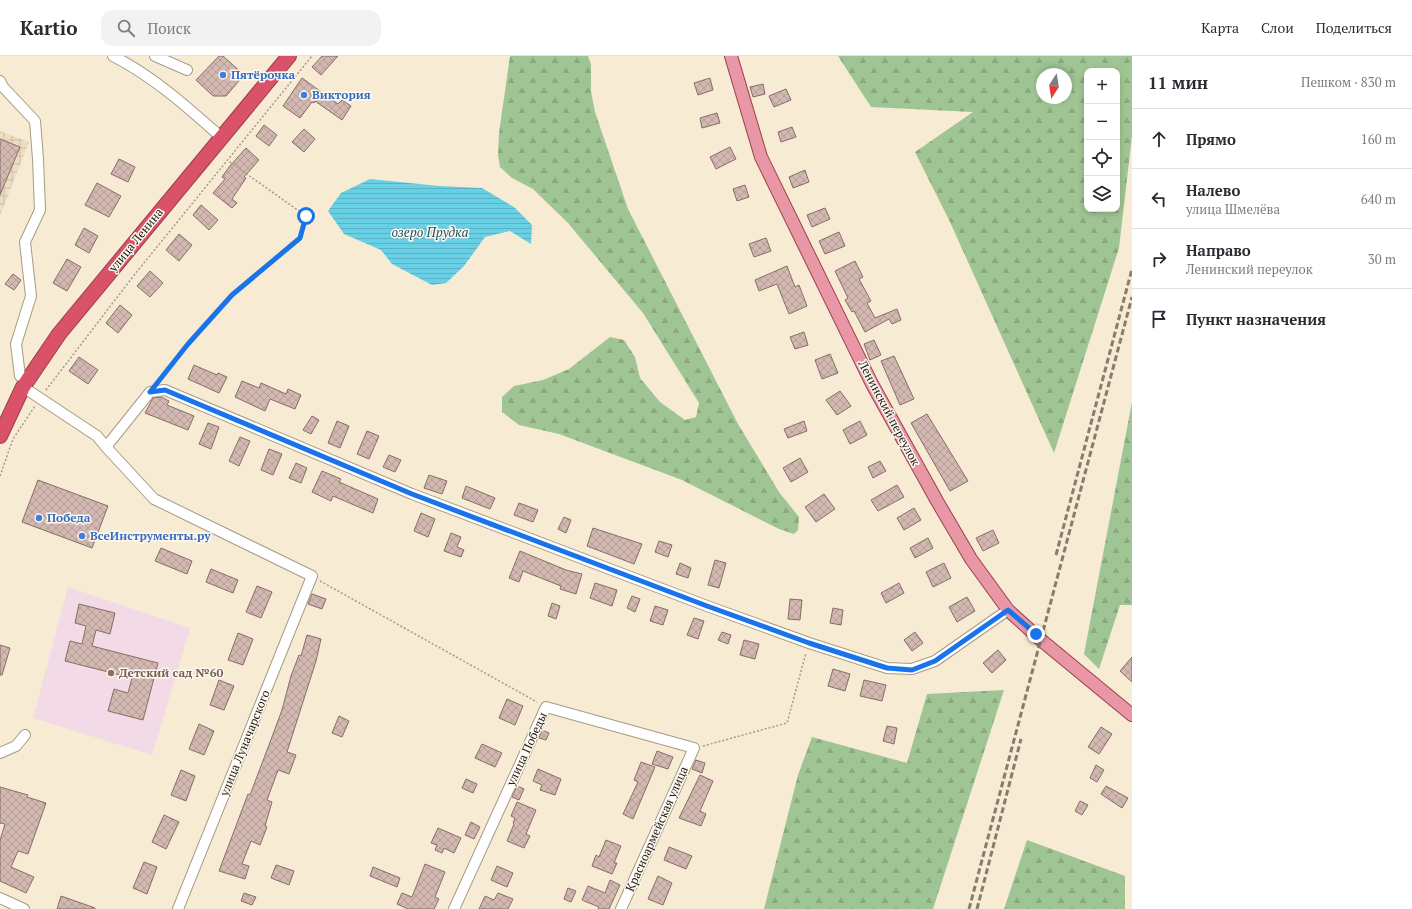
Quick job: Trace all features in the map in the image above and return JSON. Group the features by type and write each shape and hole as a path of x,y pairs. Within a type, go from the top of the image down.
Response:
{"highway":[{"name":"улица Ленина","path":"0,436 21,381 221,136 289,56"}],"main road":[{"name":"Ленинский переулок","path":"731,56 761,157 872,384 971,559 1008,610 1041,640 1132,715"}],"street":[{"path":"113,56 132,66 171,92 221,136"},
{"path":"154,56 187,70"},
{"path":"0,81 3,87 35,121 38,159 40,210 25,242 31,296 16,344 21,381 40,398 97,436 154,499 312,576"},
{"path":"106,446 150,392 165,390 412,494 809,643 887,668 912,670 935,661 1008,610"},
{"name":"улица Луначарского","path":"178,909 312,576"},
{"name":"улица Победы","path":"454,909 546,707 694,748"},
{"path":"0,753 16,746 25,736"},
{"name":"Красноармейская улица","path":"622,909 694,748"},
{"path":"0,898 24,909"}],"path":[{"path":"0,476 13,439 40,398 135,274 312,56"},
{"path":"150,392 188,344 232,295 300,238 306,216 227,160"},
{"path":"312,576 546,707"},
{"path":"694,748 787,723 809,643"}],"shaded area":[{"path":"0,131 29,142 0,216"},
{"name":"Детский сад №60","path":"68,587 190,628 152,755 33,718"}],"green space":[{"path":"510,56 588,56 591,64 591,91 595,112 628,209 738,424 779,492 799,517 798,530 794,534 779,529 682,480 559,434 519,425 502,412 502,397 514,386 543,380 569,369 610,337 624,340 635,357 640,378 660,402 685,420 696,417 699,403 643,313 568,223 533,189 512,178 500,167 498,155 499,133"},
{"path":"838,56 1132,56 1132,136 1119,248 1054,453 950,222 915,152 973,112 871,107"},
{"path":"1132,402 1132,605 1120,605 1099,669 1084,654"},
{"path":"1004,690 933,909 764,909 798,775 812,737 907,763 927,694"},
{"path":"1027,840 1125,876 1125,909 1004,909"}],"water":[{"name":"озеро Прудка","path":"370,179 439,186 482,188 514,207 532,225 531,244 510,231 485,237 464,266 446,283 432,285 392,264 381,250 344,234 328,211 341,193"}],"building":[{"path":"219,56 223,56 244,75 226,96 213,96 196,80"},
{"path":"322,56 338,56 321,75 312,67"},
{"path":"302,78 338,104 342,100 351,106 342,120 315,101 314,103 312,102 300,118 283,106"},
{"path":"710,78 713,90 698,95 694,83"},
{"path":"763,84 765,94 753,97 750,87"},
{"path":"786,89 791,100 774,107 769,96"},
{"path":"717,113 720,123 702,128 700,118"},
{"path":"264,125 277,135 269,146 256,136"},
{"path":"792,127 796,137 781,142 778,132"},
{"path":"304,129 315,139 304,152 292,142"},
{"path":"0,139 20,147 0,195"},
{"path":"730,147 736,159 716,169 710,157"},
{"path":"246,148 259,160 244,177 246,178 232,199 237,203 232,208 213,193 225,179 222,177 229,167"},
{"path":"119,159 135,167 128,182 111,174"},
{"path":"805,170 809,182 793,188 789,177"},
{"path":"97,183 121,196 109,217 85,205"},
{"path":"745,185 749,197 737,201 733,189"},
{"path":"201,205 218,220 209,230 193,215"},
{"path":"825,208 830,219 812,227 807,215"},
{"path":"84,228 98,236 89,253 75,245"},
{"path":"839,232 845,246 825,254 819,241"},
{"path":"179,234 192,245 179,261 166,250"},
{"path":"766,238 771,251 754,257 749,244"},
{"path":"67,259 81,267 67,291 53,283"},
{"path":"855,261 863,277 859,279 871,301 867,303 875,318 897,309 901,320 892,324 889,319 865,332 854,311 852,312 845,300 848,298 835,271"},
{"path":"787,266 795,287 799,285 807,306 789,314 777,284 759,291 755,280"},
{"path":"150,271 163,283 150,297 137,286"},
{"path":"13,274 21,280 14,290 5,284"},
{"path":"120,305 132,315 118,333 106,323"},
{"path":"804,332 808,345 795,349 790,337"},
{"path":"874,340 881,355 870,360 864,344"},
{"path":"830,354 838,373 822,379 815,360"},
{"path":"894,356 914,399 900,405 881,361"},
{"path":"79,357 98,370 88,384 69,371"},
{"path":"194,365 217,375 218,373 227,377 219,393 188,379"},
{"path":"242,381 259,388 261,383 286,394 288,389 301,395 295,409 270,399 265,411 235,397"},
{"path":"840,391 851,406 837,415 826,400"},
{"path":"161,397 169,401 167,405 194,416 188,430 145,413 153,398"},
{"path":"927,414 968,481 950,491 911,423"},
{"path":"312,416 319,420 311,434 303,430"},
{"path":"337,421 349,426 340,448 328,443"},
{"path":"804,421 807,431 788,438 784,429"},
{"path":"860,421 867,435 850,444 843,430"},
{"path":"208,423 219,427 211,449 199,444"},
{"path":"367,431 379,436 369,459 357,454"},
{"path":"240,437 250,441 239,466 229,461"},
{"path":"269,449 282,454 273,475 261,470"},
{"path":"389,455 401,460 395,472 383,467"},
{"path":"800,458 808,472 791,482 783,468"},
{"path":"880,461 886,471 873,478 868,467"},
{"path":"296,463 307,468 301,483 289,478"},
{"path":"322,471 341,479 339,482 378,499 373,513 333,496 331,501 312,492"},
{"path":"429,475 447,481 442,494 424,488"},
{"path":"38,480 108,506 92,548 22,522"},
{"path":"897,485 904,497 878,511 871,500"},
{"path":"466,486 495,498 490,509 462,498"},
{"path":"824,494 835,509 816,522 805,507"},
{"path":"519,503 538,510 533,522 514,515"},
{"path":"914,508 921,520 904,530 897,518"},
{"path":"421,513 435,519 428,537 414,531"},
{"path":"564,517 571,520 566,533 558,529"},
{"path":"593,528 642,544 634,564 587,546"},
{"path":"993,530 999,543 983,551 976,538"},
{"path":"451,533 461,537 457,547 464,550 461,557 444,551"},
{"path":"928,538 933,548 915,558 910,548"},
{"path":"659,541 672,545 668,557 655,552"},
{"path":"161,548 192,561 187,574 155,561"},
{"path":"520,551 566,570 582,574 576,594 560,589 561,586 523,571 519,582 509,578"},
{"path":"715,560 726,563 719,588 708,585"},
{"path":"680,563 691,568 688,578 676,574"},
{"path":"944,563 951,578 933,587 926,572"},
{"path":"211,569 238,580 233,593 206,582"},
{"path":"595,583 617,590 612,606 590,598"},
{"path":"899,583 904,593 886,603 881,593"},
{"path":"257,586 272,592 261,618 246,612"},
{"path":"312,594 326,599 322,609 308,604"},
{"path":"632,596 640,599 635,612 627,608"},
{"path":"967,597 975,611 957,622 949,607"},
{"path":"790,599 802,600 800,620 788,619"},
{"path":"552,603 560,606 556,619 548,616"},
{"path":"79,604 115,613 110,634 96,630 92,646 158,663 143,720 108,711 114,689 128,693 132,678 65,661 70,641 82,644 86,626 75,623"},
{"path":"655,606 668,610 663,625 650,621"},
{"path":"833,608 843,610 841,625 830,623"},
{"path":"694,618 704,621 698,639 687,635"},
{"path":"722,632 731,635 728,644 718,640"},
{"path":"915,632 923,643 912,651 904,640"},
{"path":"238,633 253,639 243,665 228,660"},
{"path":"307,635 321,639 316,661 287,752 296,755 289,774 278,770 267,800 272,802 265,826 267,827 260,845 251,841 242,864 249,866 245,879 219,871 248,794 250,795 269,745 282,710 291,676 299,655 301,656"},
{"path":"744,640 759,644 755,659 740,655"},
{"path":"0,645 10,648 2,675 0,675"},
{"path":"998,650 1006,660 992,673 983,663"},
{"path":"1132,657 1132,682 1120,671"},
{"path":"833,669 850,674 845,691 828,686"},
{"path":"219,680 234,686 224,710 210,705"},
{"path":"864,680 886,685 882,701 860,696"},
{"path":"507,699 523,706 515,725 499,718"},
{"path":"339,716 349,721 342,737 332,733"},
{"path":"199,724 214,731 204,755 189,749"},
{"path":"887,726 897,728 894,744 883,741"},
{"path":"1101,727 1112,734 1099,754 1088,747"},
{"path":"542,730 549,733 546,740 539,738"},
{"path":"482,744 502,753 495,767 475,758"},
{"path":"657,751 673,757 668,769 652,764"},
{"path":"696,760 705,763 702,773 692,769"},
{"path":"641,762 655,767 633,819 623,814 638,782 634,780"},
{"path":"1096,765 1104,770 1097,782 1090,778"},
{"path":"538,769 561,779 555,795 540,790 542,785 533,781"},
{"path":"181,770 195,776 186,801 171,795"},
{"path":"700,775 713,781 700,811 706,814 701,826 679,818"},
{"path":"466,779 477,784 473,793 462,788"},
{"path":"517,786 524,789 519,800 512,797"},
{"path":"1106,786 1128,798 1122,808 1101,794"},
{"path":"0,787 28,795 27,797 46,803 28,854 18,851 11,867 34,877 26,893 0,881 0,840 5,824 0,823"},
{"path":"1080,801 1088,805 1082,815 1075,811"},
{"path":"517,802 536,810 526,834 530,836 524,848 507,841 514,824 515,818 511,816"},
{"path":"164,815 179,822 166,849 152,842"},
{"path":"471,822 480,827 474,839 465,835"},
{"path":"438,828 461,838 454,853 444,848 442,853 435,850 437,845 431,843"},
{"path":"606,840 621,846 614,863 617,863 612,874 592,866 596,855 599,857"},
{"path":"669,847 692,856 686,869 664,860"},
{"path":"144,862 157,867 147,894 133,888"},
{"path":"425,864 445,872 435,897 439,899 434,909 408,909 397,904 402,893 412,897"},
{"path":"276,865 294,871 289,885 271,878"},
{"path":"497,866 513,873 507,887 491,880"},
{"path":"373,867 400,878 397,887 370,876"},
{"path":"658,876 672,883 663,905 648,899"},
{"path":"610,880 620,885 609,909 598,909 599,907 582,900 588,886 605,893"},
{"path":"568,888 576,891 571,902 564,899"},
{"path":"244,893 256,897 252,905 241,901"},
{"path":"498,893 513,899 508,909 479,909 485,896 494,900"},
{"path":"61,896 95,908 95,909 57,909"}],"railway":[{"path":"1056,555 1132,269"},
{"path":"969,909 1132,297"},
{"path":"977,909 1021,739"}],"place":[{"name":"Пятёрочка","path":"223,75"},
{"name":"Виктория","path":"304,95"},
{"name":"Победа","path":"39,518"},
{"name":"ВсеИнструменты.ру","path":"82,536"},
{"name":"Детский сад №60","path":"111,673"}],"route":[{"path":"306,216 300,238 232,295 188,344 150,392 165,390 412,494 707,606 809,643 887,668 912,670 935,661 1008,610 1036,634"}]}
